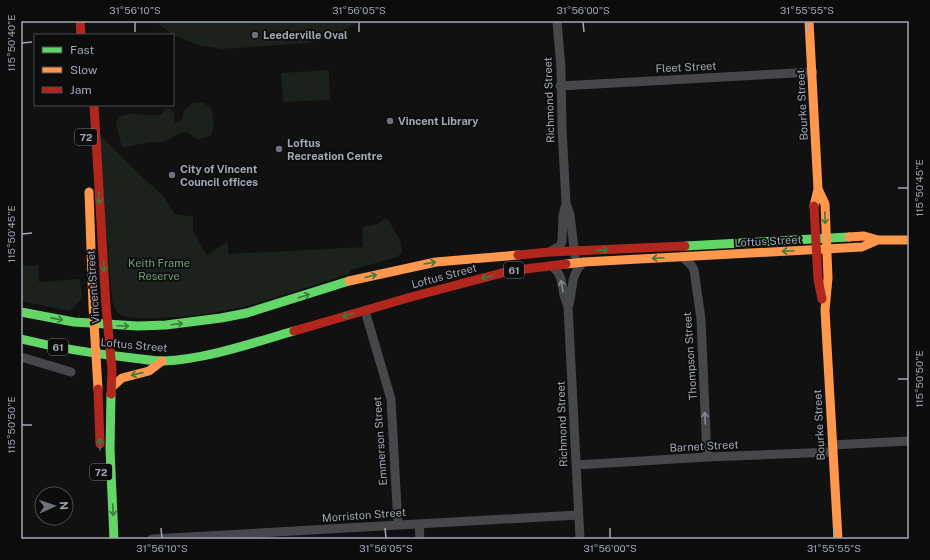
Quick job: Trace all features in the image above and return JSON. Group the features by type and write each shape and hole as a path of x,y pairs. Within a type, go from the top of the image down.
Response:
{"main road":[{"path":"80,21 81,34"},
{"name":"Bourke Street","path":"809,21 813,72 818,189 814,204 816,250 818,279 825,310"},
{"name":"Vincent Street","path":"94,106 107,325 111,355 112,387 110,449 114,539"},
{"name":"Vincent Street","path":"88,183 99,405 100,456"},
{"name":"Bourke Street","path":"818,189 825,204 828,278 825,310 838,539"},
{"name":"Loftus Street","path":"21,312 74,322 94,324 138,326 166,325 247,313 349,281 425,264 457,259 550,252 864,236 878,240 909,240"},
{"name":"Loftus Street","path":"22,339 55,347 96,354 162,361 213,354 411,297 509,271 579,263 862,247 878,240"},
{"path":"112,387 122,378 149,371 162,361"}],"street":[{"name":"Richmond Street","path":"557,21 561,68 560,86 566,203 570,215 574,251 579,263 573,277 572,297 568,308"},
{"name":"Fleet Street","path":"560,86 813,72"},
{"name":"Richmond Street","path":"550,252 560,246 562,242 563,215 566,203"},
{"name":"Thompson Street","path":"683,257 694,270 701,319 707,457"},
{"name":"Richmond Street","path":"552,266 557,270 563,282 564,296 568,308 580,539"},
{"name":"Emmerson Street","path":"365,311 391,399 398,524"},
{"name":"Loftus Street","path":"21,349 22,339"},
{"path":"21,357 71,372"},
{"name":"Barnet Street","path":"576,465 833,449 909,441"},
{"name":"Morriston Street","path":"152,539 329,534 398,524 578,515"},
{"path":"419,524 420,539"}],"green space":[{"name":"Leederville Oval","path":"156,21 360,21 335,36 307,43 223,49 199,45 171,34"},
{"path":"329,70 330,100 283,102 281,73"},
{"path":"193,103 204,103 212,109 214,125 211,135 198,140 187,132 180,133 164,142 150,142 122,148 116,124 118,117 128,114 162,115 165,108 171,109 174,114 174,124 182,119 184,110"},
{"name":"Keith Frame Reserve","path":"98,133 163,196 175,214 193,217 193,231 207,255 227,242 229,254 363,247 362,227 377,224 387,218 400,240 402,252 397,257 351,270 349,274 275,298 238,308 213,313 162,318 139,318 124,316 118,313 112,299"},
{"path":"38,265 39,282 80,279 82,298 70,311 21,301 21,266"}],"traffic: fast":[{"path":"685,246 849,237"},
{"path":"21,312 74,322 138,326 166,325 247,313 349,281"},
{"path":"21,339 91,353 163,361 180,360 213,354 294,331"},
{"path":"111,394 110,449 114,539"}],"traffic: slow":[{"path":"809,21 818,189 814,206"},
{"path":"818,189 825,204 828,278 825,310 838,539"},
{"path":"89,192 93,306 98,389"},
{"path":"849,237 864,236 878,240 909,240"},
{"path":"566,264 862,247 878,240"},
{"path":"349,281 436,262 518,255"},
{"path":"112,387 122,378 149,371 162,361"}],"traffic: jam":[{"path":"80,21 81,34"},
{"path":"94,106 106,306 112,370 111,394"},
{"path":"814,206 818,279 822,299"},
{"path":"518,255 550,252 685,246"},
{"path":"294,331 411,297 509,271 566,264"},
{"path":"98,389 100,444"}],"place":[{"name":"Leederville Oval","path":"255,35"},
{"name":"Vincent Library","path":"390,121"},
{"name":"Loftus Recreation Centre","path":"279,149"},
{"name":"City of Vincent Council offices","path":"172,175"}]}
